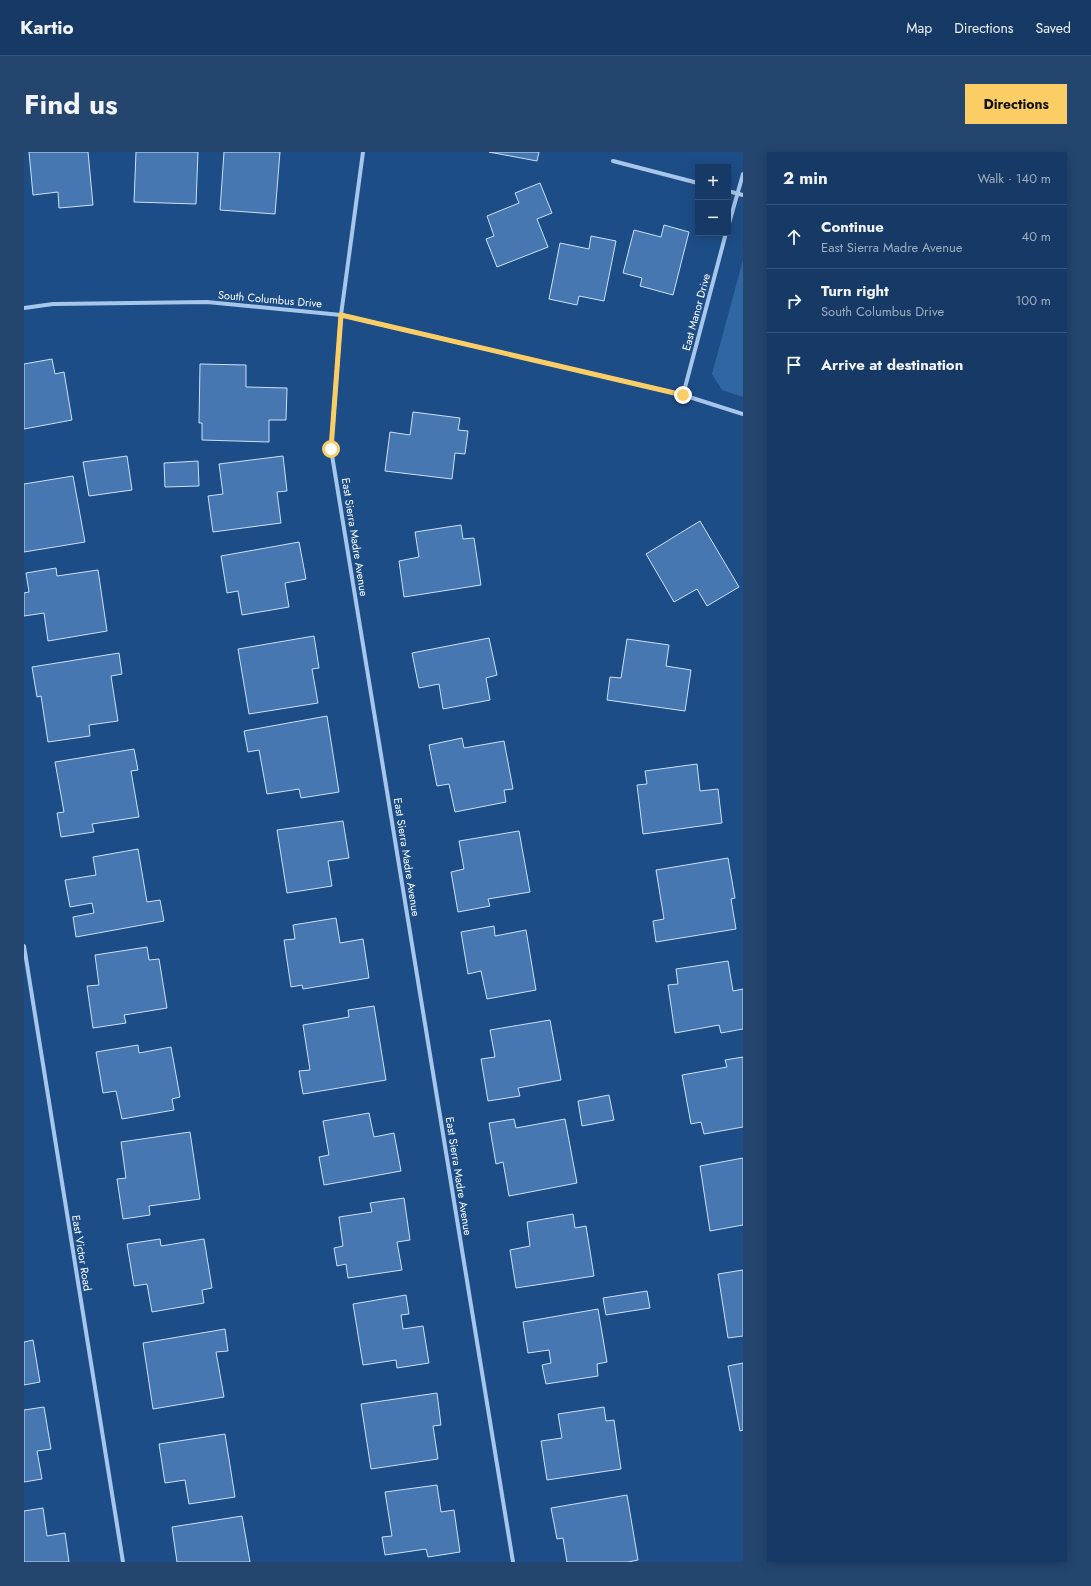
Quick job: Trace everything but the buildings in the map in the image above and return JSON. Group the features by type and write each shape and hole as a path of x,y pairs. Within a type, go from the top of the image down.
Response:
{"street":[{"name":"East Sierra Madre Avenue","path":"364,152 341,315 331,449 513,1562"},
{"path":"613,161 695,182"},
{"path":"731,216 743,174"},
{"path":"731,192 743,195"},
{"name":"East Manor Drive","path":"683,395 725,236"},
{"name":"South Columbus Drive","path":"24,308 53,304 207,302 341,315 683,395 743,414"},
{"name":"East Victor Road","path":"24,946 123,1562"}],"shaded area":[{"path":"743,260 743,397 722,390 712,374"}],"route":[{"path":"331,449 341,315 683,395"}]}
